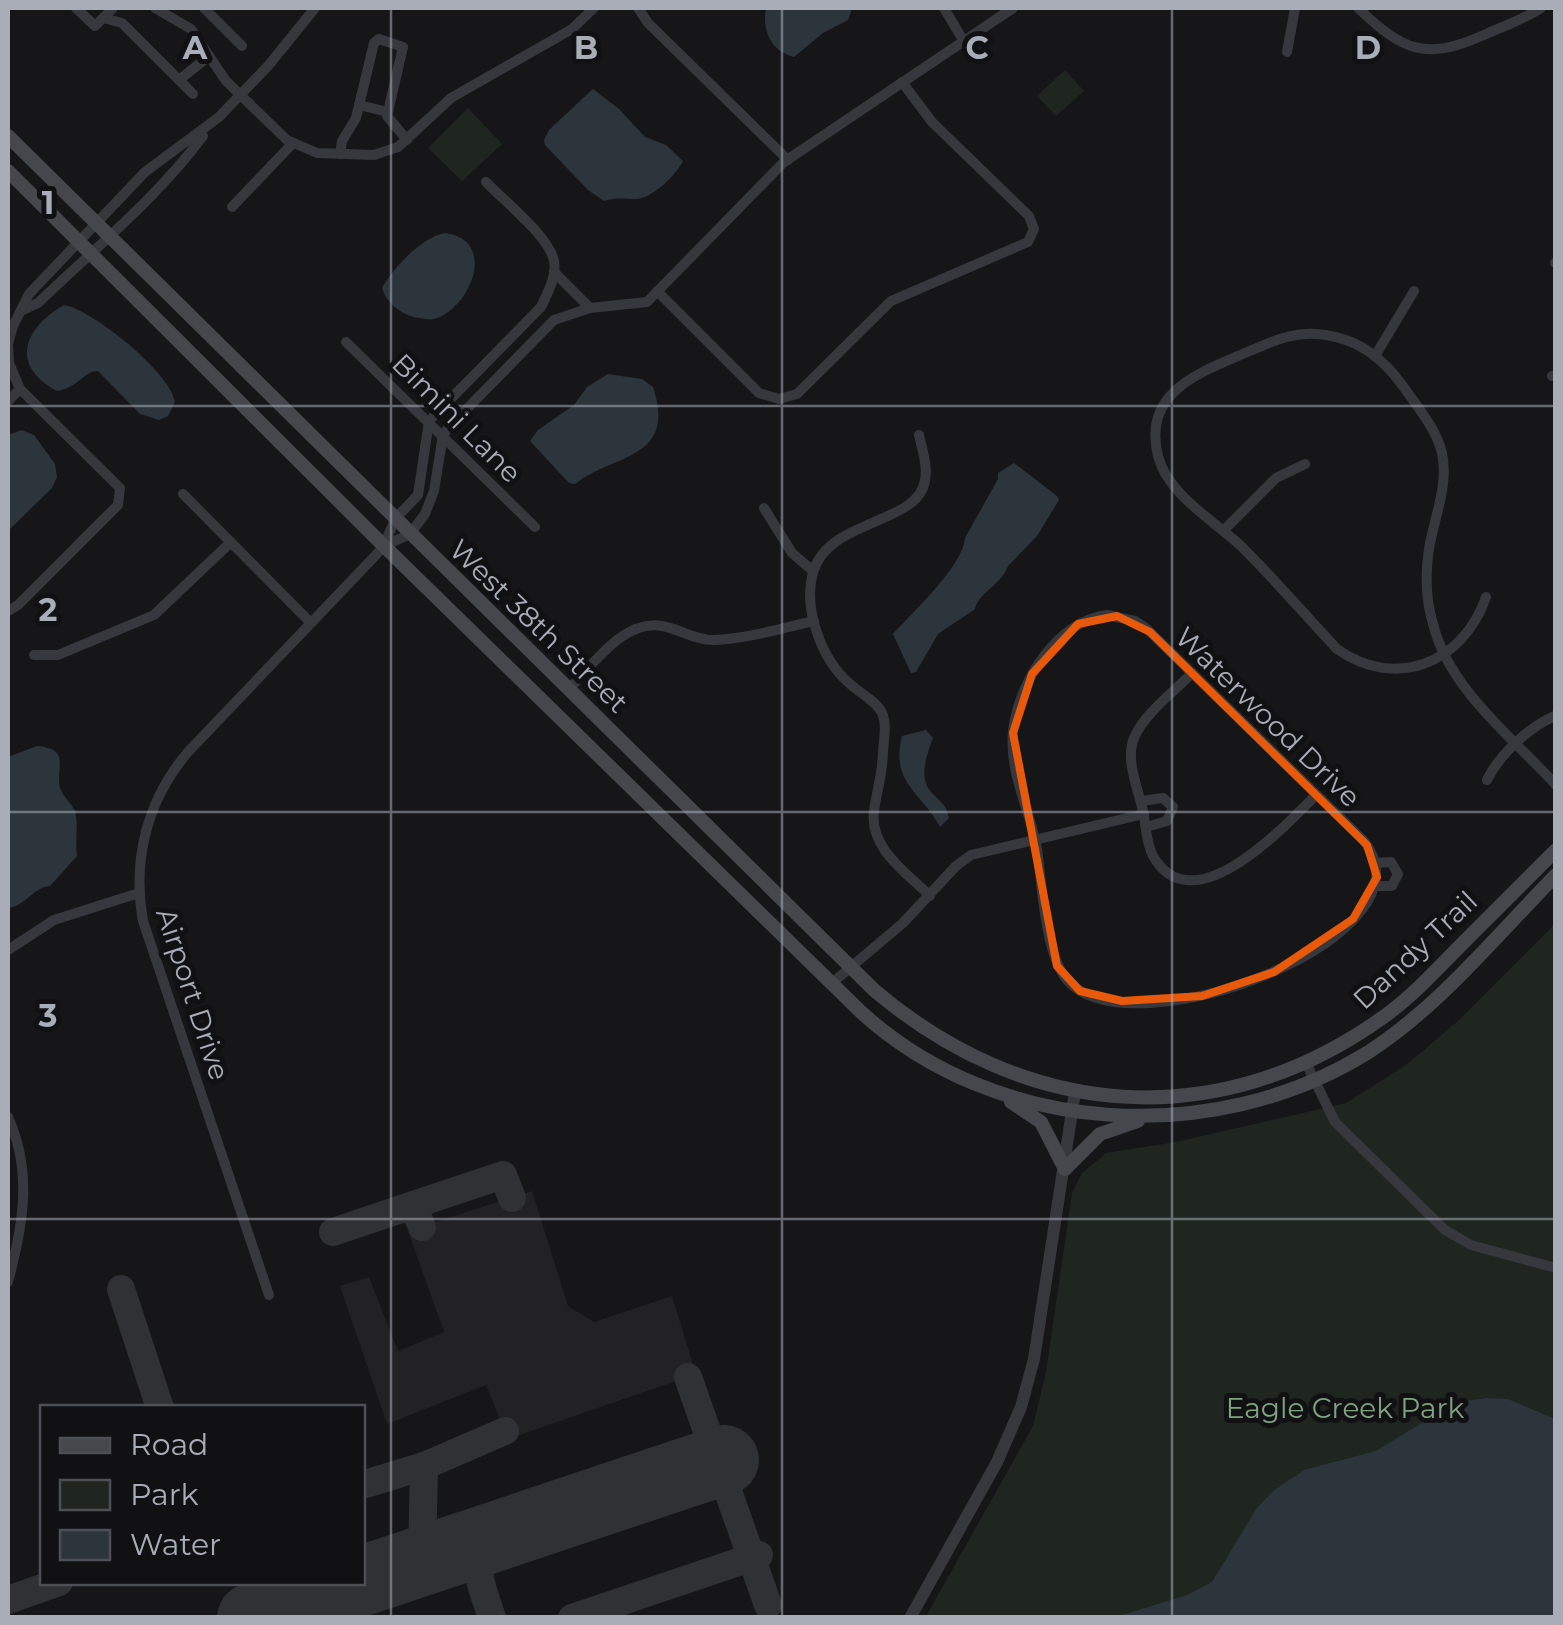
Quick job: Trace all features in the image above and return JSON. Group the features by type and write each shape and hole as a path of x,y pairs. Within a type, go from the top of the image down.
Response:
{"main road":[{"name":"West 38th Street","path":"8,136 901,1013 954,1048 1008,1074 1075,1092"},
{"name":"West 38th Street","path":"8,171 384,546 885,1032 975,1083 1029,1101 1073,1110"},
{"name":"Dandy Trail","path":"1075,1092 1139,1098 1196,1094 1264,1078 1306,1063 1364,1031 1399,1005 1556,850"},
{"name":"Dandy Trail","path":"1073,1110 1151,1117 1229,1108 1314,1081 1368,1052 1418,1014 1556,876"},
{"path":"975,1083 1040,1122 1052,1137 1066,1169 1106,1131 1151,1117"}],"street":[{"path":"76,8 95,26 113,8"},
{"path":"156,8 192,29 240,96 293,143 317,153 384,154 407,140 451,98 576,26 594,8"},
{"path":"204,8 242,46"},
{"path":"23,310 38,304 183,163 209,127 315,8"},
{"path":"638,8 648,23 788,160"},
{"path":"944,8 963,40"},
{"path":"384,546 410,534 425,514 434,490 443,435 554,320 590,308 646,302 788,160 1013,8"},
{"path":"1287,52 1296,8"},
{"path":"1358,8 1396,41 1434,51 1462,44 1542,8"},
{"path":"103,18 122,23 193,94"},
{"path":"340,154 342,141 354,122 379,38 400,44 404,51 388,112 389,122 407,140"},
{"path":"180,80 209,56"},
{"path":"658,291 756,389 777,399 796,394 891,300 1024,244 1034,232 1029,216 932,122 902,82"},
{"path":"359,105 388,112"},
{"path":"8,611 118,505 121,495 120,488 20,389 9,363 8,344 13,326 29,294 78,240 146,172 209,127"},
{"path":"232,207 293,143"},
{"path":"384,546 395,519 418,495 429,421 540,307 554,272 555,264 545,242 486,182"},
{"path":"554,272 590,308"},
{"path":"1375,356 1414,291"},
{"path":"540,307 554,320"},
{"path":"1486,597 1472,624 1444,653 1422,665 1400,670 1372,668 1350,658 1172,483 1157,454 1156,436 1160,413 1169,396 1187,380 1298,334 1337,337 1375,356 1393,373 1429,422 1442,452 1444,476 1426,571 1429,611 1444,653 1466,688 1556,785"},
{"name":"Bimini Lane","path":"346,342 535,527"},
{"path":"8,401 20,389"},
{"path":"919,435 926,477 918,497 907,508 869,522 822,554 813,570 814,621 830,660 842,677 874,702 884,716 875,832 884,851 930,896"},
{"path":"1224,530 1272,481 1306,464"},
{"path":"183,494 311,623"},
{"path":"764,508 792,553 813,570"},
{"path":"34,655 58,655 154,615 231,542"},
{"name":"Airport Drive","path":"269,1295 146,932 140,893 143,840 165,784 188,752 384,546"},
{"name":"Waterwood Drive","path":"1035,838 1014,766 1013,732 1018,705 1037,666 1067,633 1086,620 1122,616 1143,626 1367,845 1376,868 1391,862 1398,874 1392,886 1376,886"},
{"path":"569,689 620,638 638,627 666,626 696,638 717,640 814,621"},
{"path":"1192,673 1134,738 1131,760 1150,847 1162,867 1178,877 1206,878 1256,852 1316,796"},
{"path":"1487,780 1496,763 1543,722 1556,716"},
{"path":"1141,801 1163,798 1171,802 1173,809 1167,821 1146,827"},
{"path":"832,983 903,923 971,855 1144,814"},
{"path":"1035,838 1054,956 1060,970 1080,991 1112,1000 1164,1001 1221,992 1274,972 1323,944 1363,910 1376,886 1376,868"},
{"path":"8,950 54,920 140,893"},
{"path":"1306,1063 1336,1122 1445,1230 1470,1245 1556,1268"},
{"path":"910,1618 1006,1446 1021,1406 1033,1366 1075,1092"},
{"path":"8,1118 23,1168 22,1216 8,1282"},
{"path":"8,1215 22,1216"}],"highlighted area":[{"path":"1117,616 1150,632 1367,845 1377,877 1353,919 1274,972 1202,996 1122,1001 1080,991 1057,966 1013,733 1032,674 1078,624"}],"shaded area":[{"path":"532,1191 568,1306 594,1322 672,1296 696,1374 508,1439 486,1385 387,1424 340,1286 369,1277 398,1351 444,1332 408,1231"}],"green space":[{"path":"1065,70 1084,91 1056,116 1037,96"},
{"path":"468,108 502,144 462,181 428,148"},
{"name":"Eagle Creek Park","path":"1555,924 1555,1617 925,1618 1033,1426 1046,1372 1072,1193 1082,1173 1106,1153 1176,1142 1346,1103 1406,1065 1458,1021"}],"water":[{"path":"766,8 852,9 848,20 823,33 794,57 779,50 770,38 765,24"},
{"path":"593,89 645,137 666,145 683,161 657,190 637,199 604,201 588,190 545,145 549,130"},
{"path":"445,233 461,238 471,247 475,260 469,287 450,311 437,318 423,319 403,313 382,288 409,255 427,240"},
{"path":"64,305 111,330 146,360 175,402 168,416 159,420 140,414 98,371 57,391 42,381 32,370 28,347 39,324"},
{"path":"608,374 642,379 653,387 657,429 638,451 575,484 569,483 530,441 538,430 574,405 587,387"},
{"path":"22,430 34,435 55,464 57,477 52,488 8,531 8,435"},
{"path":"1014,463 1059,500 1037,536 975,609 938,634 916,672 911,673 893,634 956,562 998,473"},
{"path":"926,730 933,738 925,779 949,818 940,827 900,766 902,736"},
{"path":"37,746 58,755 60,788 76,815 77,856 50,886 9,908 8,757"},
{"path":"1508,1399 1555,1419 1555,1617 1093,1617 1122,1615 1187,1595 1212,1582 1257,1508 1273,1491 1304,1470 1376,1451 1435,1415 1465,1401"}],"taxiway":[{"path":"413,1205 503,1175 512,1198"},
{"path":"333,1232 413,1205 422,1227"},
{"path":"121,1289 159,1405"},
{"path":"688,1377 768,1605"},
{"path":"365,1484 424,1466 505,1431"},
{"path":"422,1561 424,1466"},
{"path":"492,1618 479,1564 498,1536"},
{"path":"572,1618 759,1555"},
{"path":"438,1556 459,1557 478,1569"},
{"path":"8,1600 50,1585"}],"runway":[{"path":"365,1580 724,1460"},
{"path":"252,1618 348,1585"}]}
